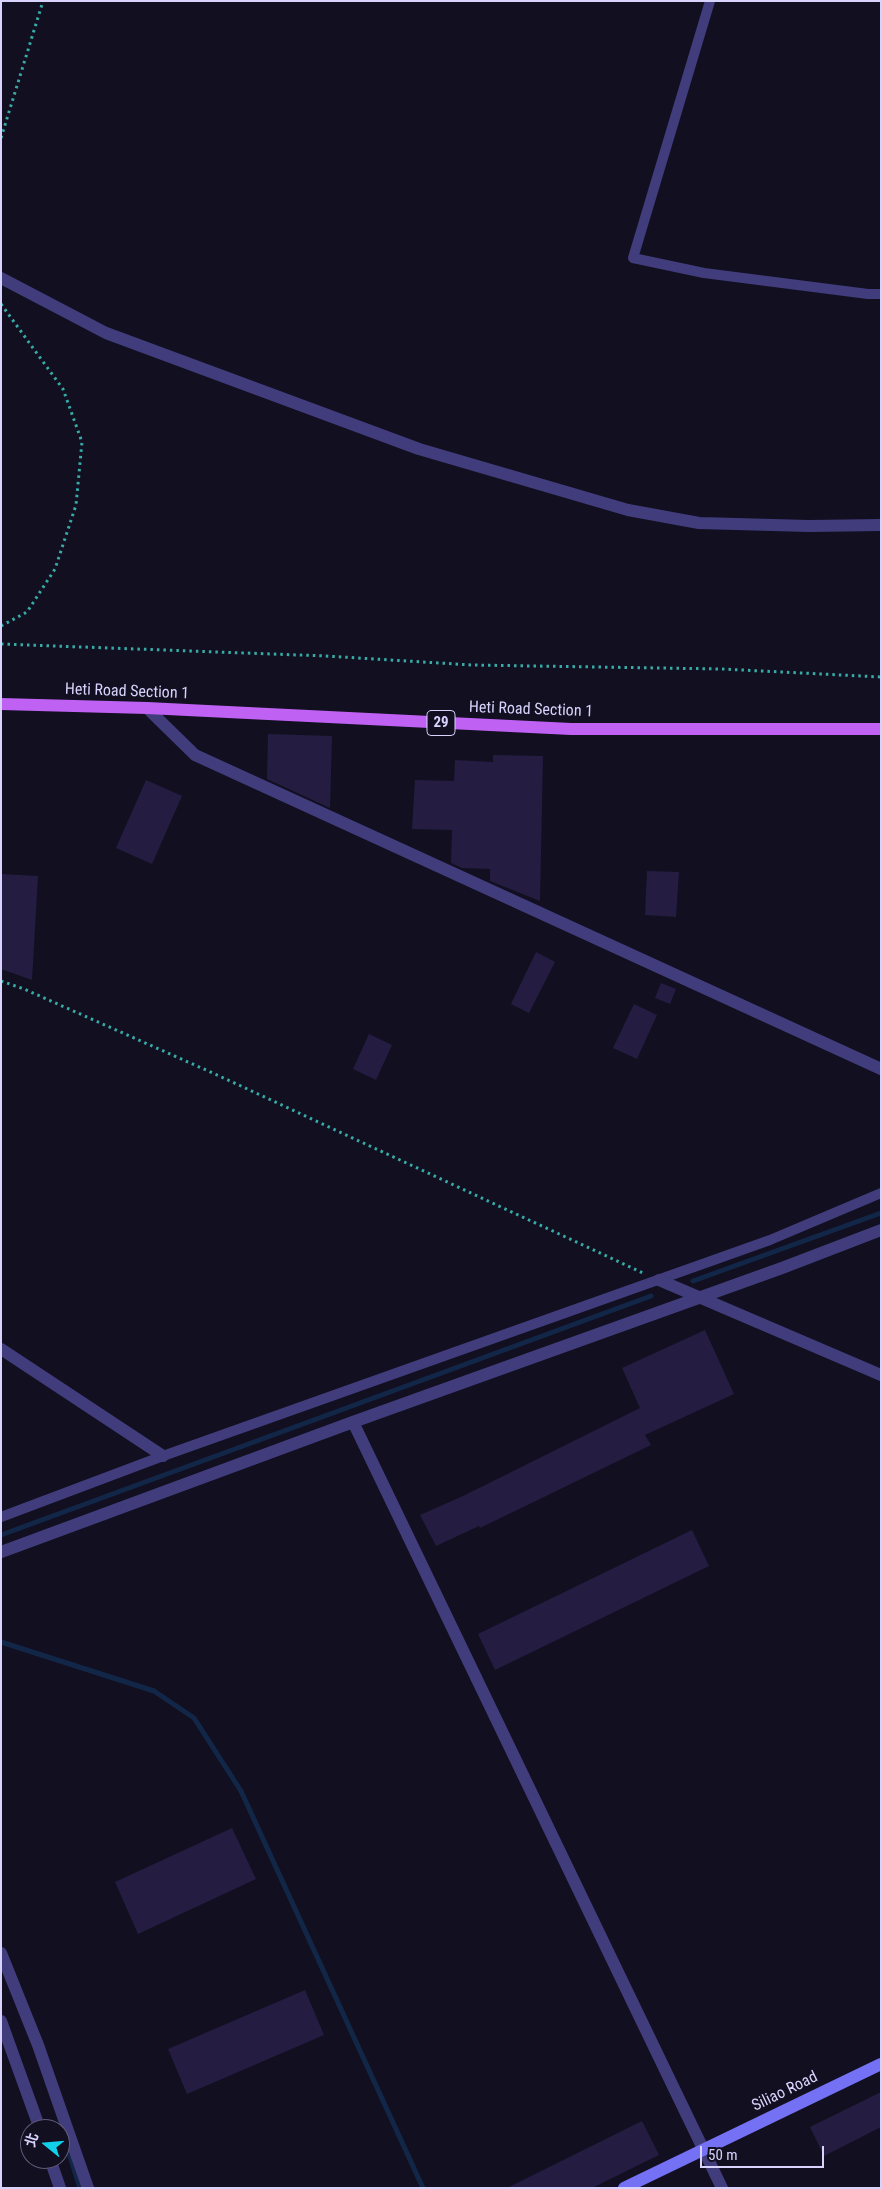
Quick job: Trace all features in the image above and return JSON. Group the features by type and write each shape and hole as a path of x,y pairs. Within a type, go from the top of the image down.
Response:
{"main road":[{"name":"Heti Road Section 1","path":"1,704 148,708 572,729 881,729"}],"street":[{"path":"1,278 106,333 419,449 628,510 699,523 809,526 881,525"},
{"path":"148,708 195,755 881,1069"},
{"path":"1,1552 696,1297 782,1268 881,1230"},
{"path":"659,1280 881,1375"},
{"path":"1,1349 163,1456"},
{"path":"353,1422 722,2188"},
{"path":"1,1953 38,2045 88,2188"},
{"path":"1,2021 36,2119"},
{"name":"Siliao Road","path":"624,2188 881,2064"},
{"path":"53,2169 60,2188"}],"lane":[{"path":"710,1 633,258 704,273 868,294 881,294"},
{"path":"1,1517 163,1456 770,1240 881,1193"}],"path":[{"path":"1,138 43,1"},
{"path":"1,304 63,389 82,442 76,505 55,569 27,612 1,626"},
{"path":"1,644 326,656 472,665 722,669 881,678"},
{"path":"1,981 24,989 206,1070 659,1280"}],"building":[{"path":"268,734 332,736 330,808 267,779"},
{"path":"493,755 543,756 540,901 490,881 490,869 462,868 451,863 452,830 412,829 415,780 454,781 455,760 493,762"},
{"path":"146,780 182,796 152,864 116,848"},
{"path":"647,871 679,872 676,917 645,915"},
{"path":"2,874 38,876 32,980 1,969"},
{"path":"536,952 555,962 529,1013 511,1004"},
{"path":"661,983 676,989 670,1004 655,998"},
{"path":"634,1004 657,1015 637,1059 613,1048"},
{"path":"369,1034 392,1045 376,1080 353,1069"},
{"path":"705,1330 734,1394 645,1435 651,1445 480,1528 479,1526 436,1546 420,1515 463,1496 640,1408 622,1368"},
{"path":"692,1530 709,1566 495,1670 478,1634"},
{"path":"232,1828 256,1879 138,1934 115,1882"},
{"path":"305,1990 324,2035 187,2094 168,2049"},
{"path":"881,2092 881,2127 824,2156 810,2127"},
{"path":"642,2121 659,2155 592,2188 507,2188"}],"waterway":[{"path":"693,1281 881,1213"},
{"path":"1,1535 651,1296"},
{"path":"1,1642 154,1691 194,1718 241,1791 423,2188"},
{"path":"70,2156 80,2188"}]}
